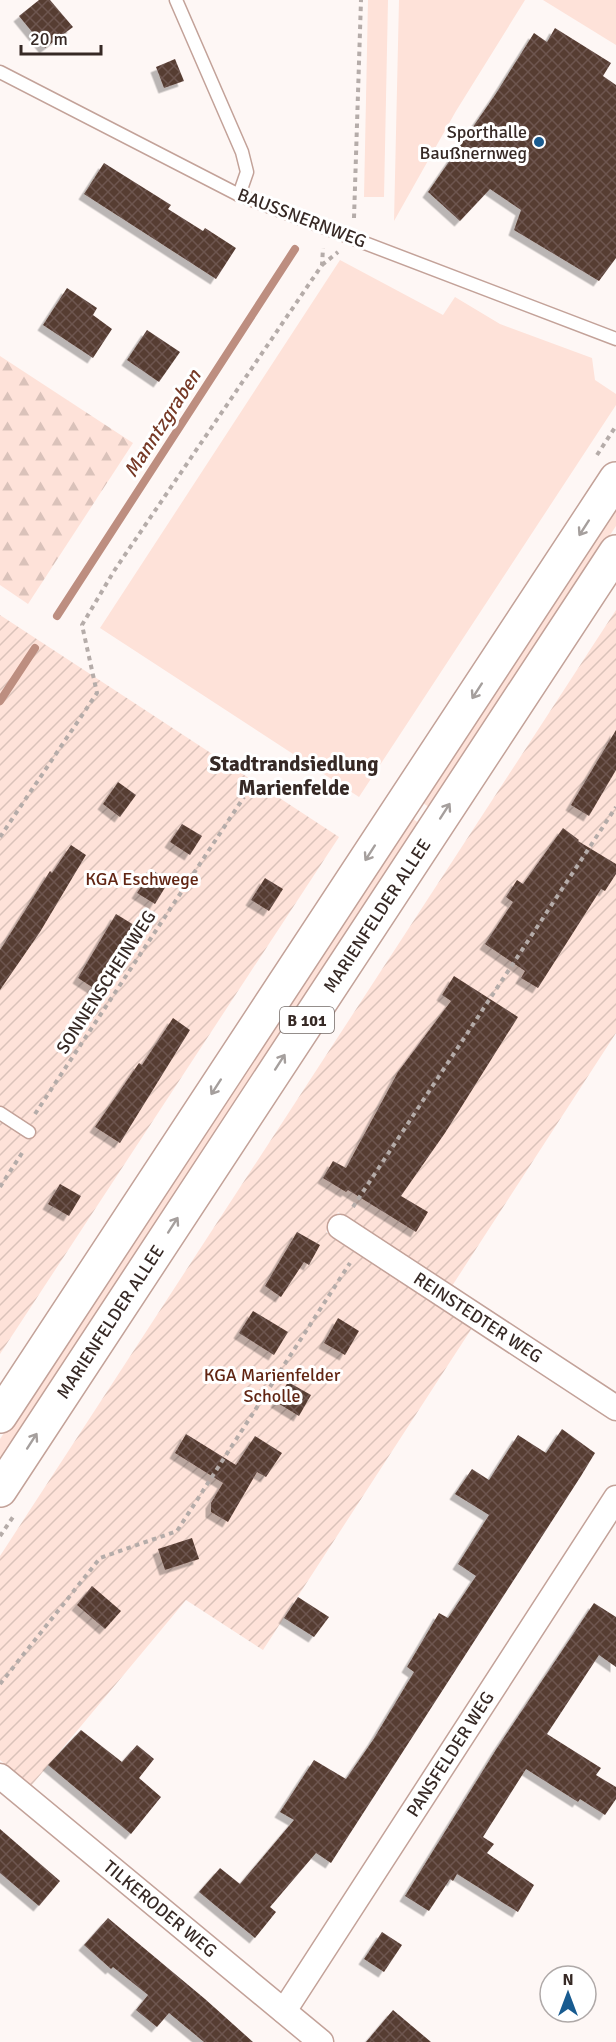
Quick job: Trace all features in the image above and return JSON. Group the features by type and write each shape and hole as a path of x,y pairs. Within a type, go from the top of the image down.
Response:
{"main road":[{"name":"B 101","path":"0,1416 616,479"},
{"name":"MARIENFELDER ALLEE","path":"0,1490 616,552"}],"street":[{"name":"REINSTEDTER WEG","path":"340,1227 616,1408"},
{"name":"PANSFELDER WEG","path":"284,2011 616,1498"},
{"name":"TILKERODER WEG","path":"0,1776 321,2042"}],"lane":[{"path":"176,0 242,152 247,172 239,195"},
{"name":"BAUSSNERNWEG","path":"0,72 239,195 616,339"},
{"path":"0,1113 29,1132"}],"path":[{"path":"354,238 361,0"},
{"path":"0,837 97,693 82,625 114,571 322,266 323,238"},
{"name":"SONNENSCHEINWEG","path":"0,1187 24,1150 35,1115 244,796"},
{"path":"340,1227 616,807"},
{"path":"0,1684 100,1557 177,1531 363,1242"}],"green space":[{"path":"368,0 388,0 384,197 364,197"},
{"path":"399,0 525,0 456,111 394,221"},
{"path":"543,0 616,0 616,45"},
{"path":"340,260 443,315 455,297 500,324 592,358 595,380 616,394 616,405 359,797 100,628"},
{"path":"0,356 133,443 28,604 0,585"},
{"path":"616,499 616,526 430,808 419,800"},
{"name":"KGA Marienfelder Scholle","path":"616,610 616,1033 452,1286 338,1212 326,1232 472,1328 263,1650 186,1600 31,1786 0,1760 0,1556"},
{"name":"KGA Eschwege","path":"0,615 339,837 0,1354"},
{"path":"409,816 420,824 0,1466 0,1439"}],"building":[{"path":"39,0 50,0 73,27 45,48 19,16"},
{"name":"Sporthalle Baußnernweg","path":"555,28 611,63 603,76 616,85 616,258 599,281 514,230 521,210 490,189 460,221 428,192 495,95 534,33 547,42"},
{"path":"175,59 184,81 164,88 156,67"},
{"path":"104,163 171,205 168,209 203,231 205,228 236,248 216,279 84,194"},
{"path":"67,288 97,308 93,315 112,329 93,358 43,325"},
{"path":"147,330 180,352 159,382 127,360"},
{"path":"616,730 616,770 589,816 571,805"},
{"path":"118,782 136,795 120,817 103,804"},
{"path":"182,824 202,836 190,855 170,842"},
{"path":"563,828 578,841 616,864 616,874 605,891 601,889 538,988 521,978 525,971 485,944 513,902 506,897 517,880 523,884"},
{"path":"71,845 86,855 40,932 0,990 0,950 50,871 52,873"},
{"path":"152,870 169,881 155,904 137,893"},
{"path":"265,878 283,889 269,911 251,900"},
{"path":"116,914 134,925 95,989 78,978"},
{"path":"454,976 518,1017 445,1133 401,1196 428,1212 416,1232 348,1190 346,1192 323,1178 333,1161 346,1168 398,1072 451,1001 442,995"},
{"path":"173,1018 190,1030 120,1143 95,1127 139,1063 142,1065"},
{"path":"60,1184 81,1196 69,1216 48,1204"},
{"path":"297,1232 320,1245 309,1265 304,1262 281,1297 265,1286"},
{"path":"253,1311 288,1332 274,1355 239,1333"},
{"path":"338,1318 359,1331 345,1355 324,1343"},
{"path":"288,1382 311,1395 299,1416 276,1402"},
{"path":"562,1429 595,1453 331,1863 316,1853 270,1907 276,1912 255,1938 199,1892 220,1868 240,1884 294,1820 280,1812 314,1760 346,1779 373,1740 414,1672 407,1667 439,1613 448,1618 476,1576 458,1564 489,1515 455,1494 472,1469 489,1480 518,1435 546,1453"},
{"path":"186,1434 236,1465 255,1436 282,1453 266,1477 257,1472 228,1522 211,1512 211,1503 223,1483 175,1453"},
{"path":"192,1538 199,1559 165,1570 158,1549"},
{"path":"92,1586 121,1611 105,1629 77,1605"},
{"path":"298,1597 329,1617 314,1637 284,1618"},
{"path":"594,1603 616,1617 616,1667 599,1655 547,1734 601,1768 596,1775 616,1787 616,1799 605,1815 580,1799 578,1802 526,1769 483,1837 494,1844 487,1853 534,1885 518,1912 457,1874 453,1881 450,1879 429,1911 405,1896 497,1748"},
{"path":"81,1730 122,1762 137,1745 154,1759 139,1778 161,1797 131,1834 48,1765"},
{"path":"0,1829 60,1881 39,1906 0,1873"},
{"path":"108,1918 253,2042 204,2042 169,2013 157,2027 136,2010 148,1995 113,1967 111,1969 84,1945"},
{"path":"382,1932 402,1945 384,1972 364,1959"},
{"path":"393,2010 431,2042 366,2042"}],"waterway":[{"name":"Manntzgraben","path":"57,616 295,249"},
{"name":"Manntzgraben","path":"0,701 35,648"}],"place":[{"name":"Sporthalle Baußnernweg","path":"539,142"}],"district":[{"name":"Stadtrandsiedlung Marienfelde","path":"294,776"}]}
